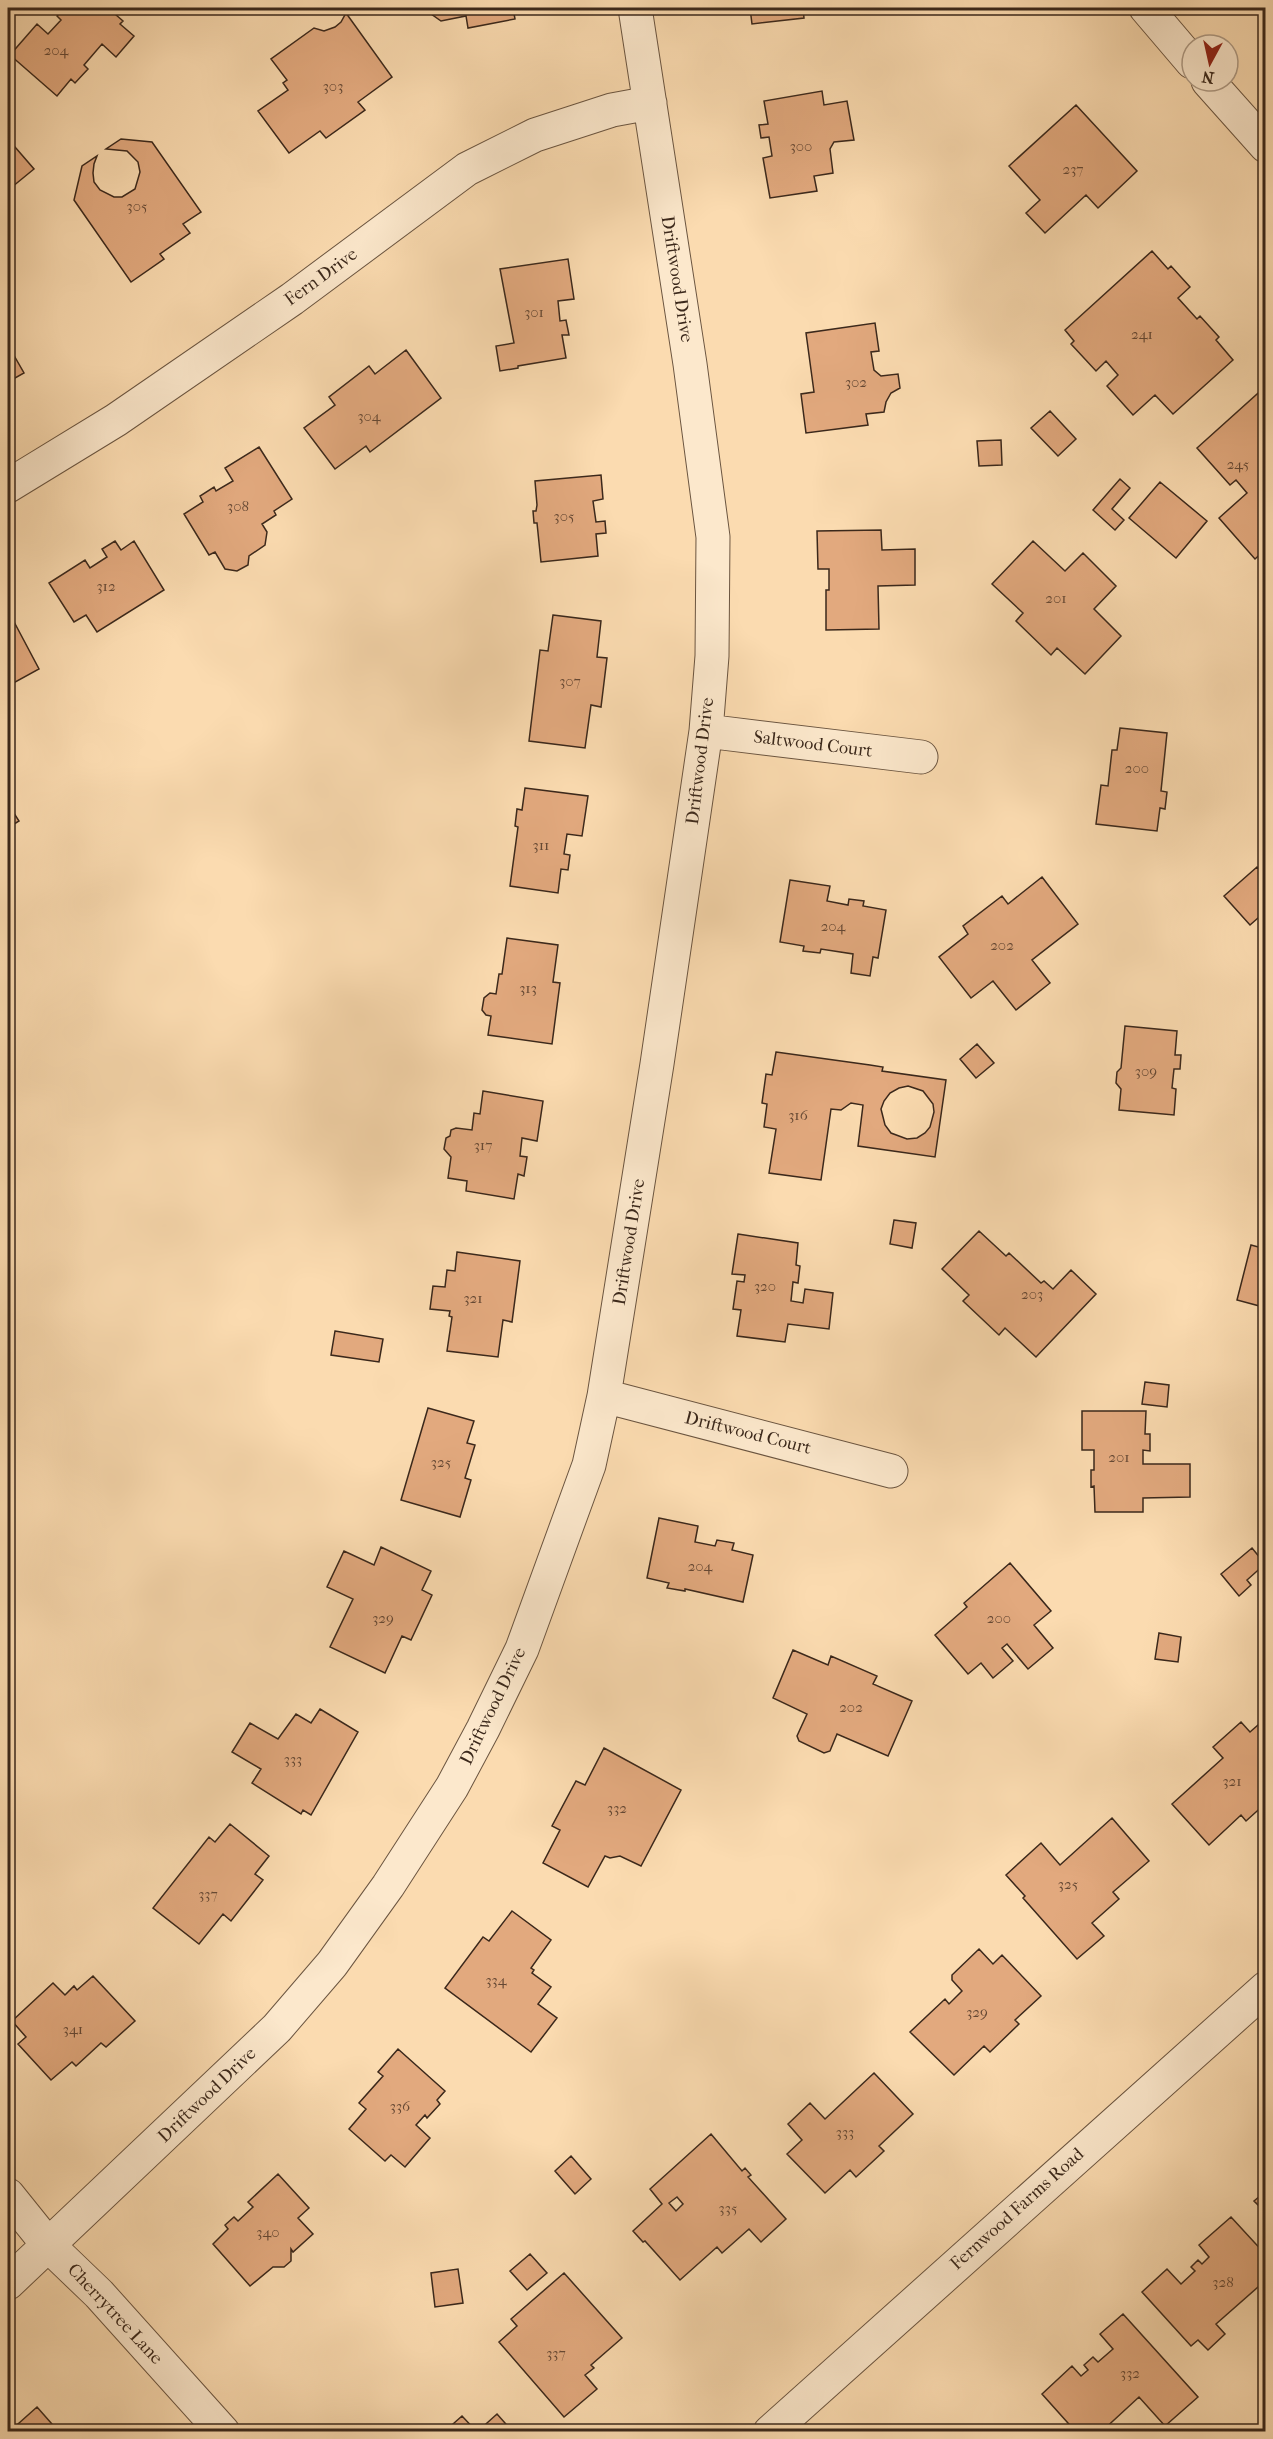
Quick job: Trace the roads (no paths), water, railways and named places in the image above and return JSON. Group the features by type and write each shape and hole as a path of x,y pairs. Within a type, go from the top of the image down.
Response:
{"street":[{"name":"Driftwood Drive","path":"8,2283 277,2028 332,1964 433,1817 483,1729 526,1639 589,1465 604,1396 657,1064 706,731 712,656 712,537 690,364 635,8"},
{"path":"1146,8 1180,48"},
{"path":"1219,93 1266,146"},
{"name":"Fern Drive","path":"8,486 165,387 292,299 467,169 534,135 612,110 650,103"},
{"name":"Saltwood Court","path":"706,731 921,757"},
{"name":"Driftwood Court","path":"604,1396 891,1471"},
{"name":"Fernwood Farms Road","path":"770,2432 1266,1988"},
{"name":"Cherrytree Lane","path":"8,2195 49,2246 99,2294 223,2432"}]}
